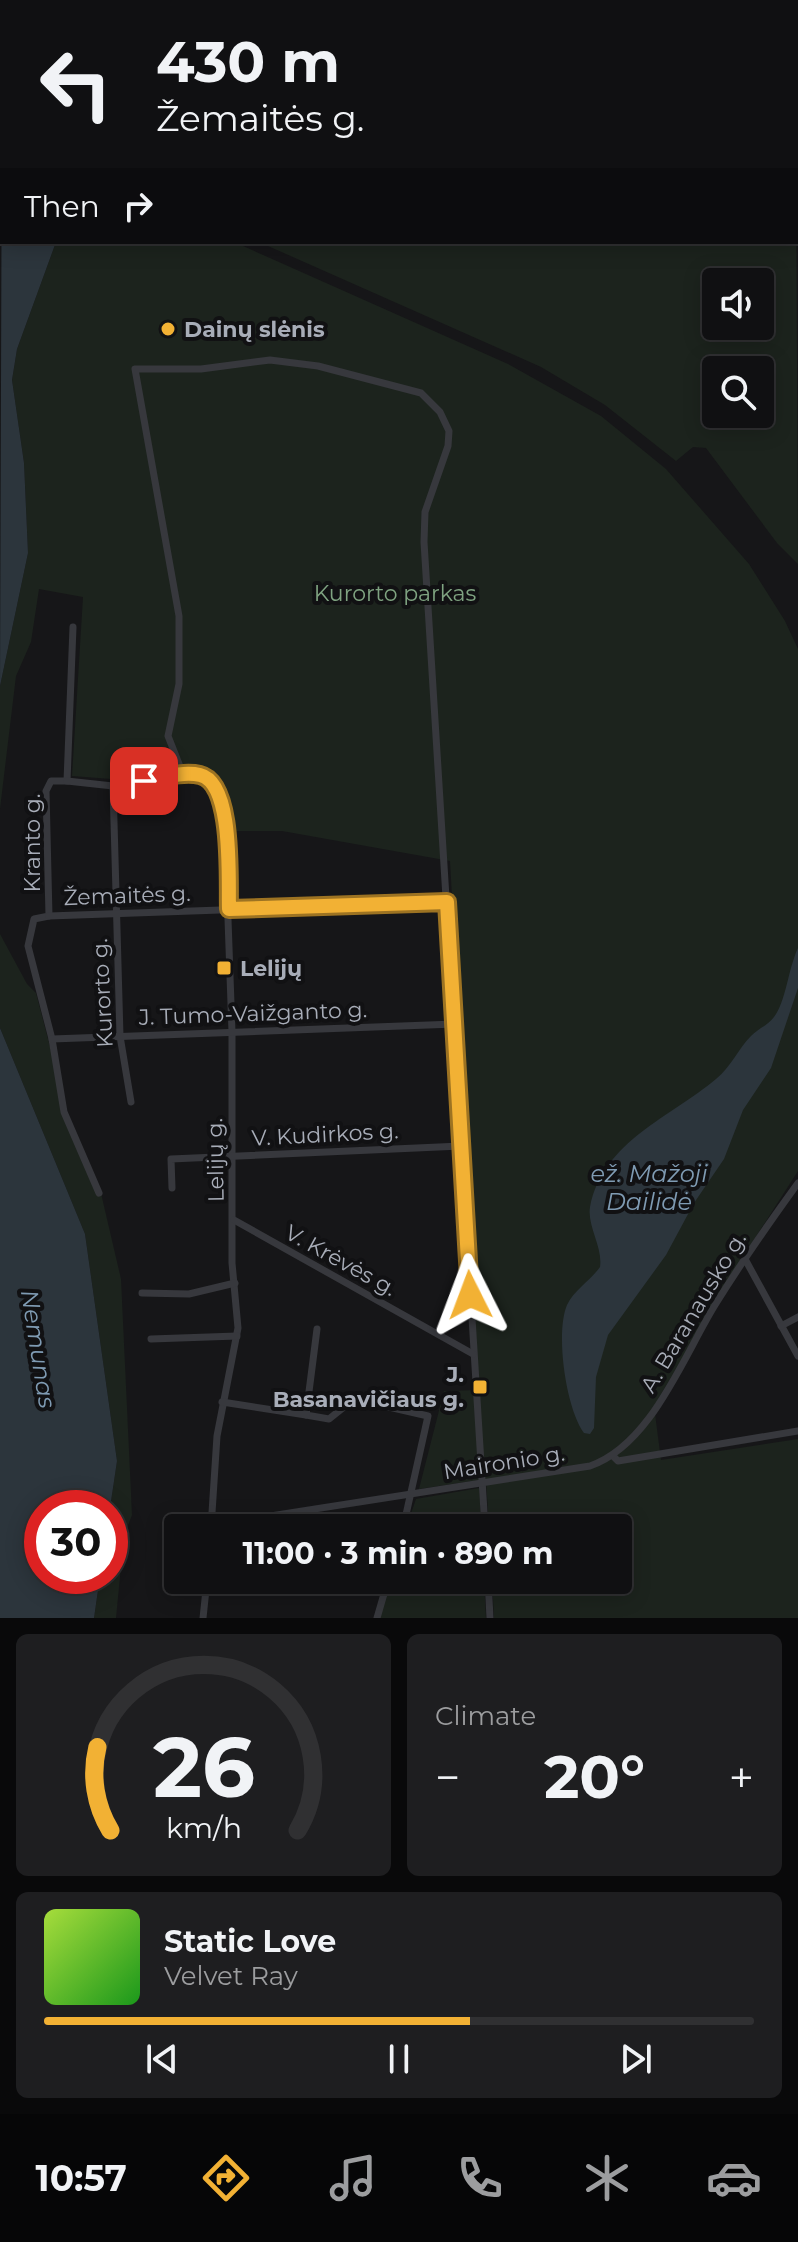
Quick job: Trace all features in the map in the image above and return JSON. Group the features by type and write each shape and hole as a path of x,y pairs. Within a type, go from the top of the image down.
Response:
{"street":[{"path":"67,781 113,786 183,774 168,736 179,684 179,616 135,369 201,369 270,360 318,366 421,393 440,412 449,431 448,446 425,512 424,542 484,1514"},
{"name":"Kranto g.","path":"73,627 67,781 51,781 46,791 49,916 34,919 28,946 52,1039 64,1112 99,1193"},
{"name":"Lelijų g.","path":"183,774 210,779 224,806 229,909 232,1263 237,1336 222,1402 213,1514"},
{"name":"Kurorto g.","path":"113,786 120,1036 131,1102"},
{"name":"Žemaitės g.","path":"49,916 447,902"},
{"name":"J. Tumo-Vaižganto g.","path":"52,1039 455,1024"},
{"name":"V. Kudirkos g.","path":"172,1188 171,1159 461,1146"},
{"name":"A. Baranausko g.","path":"613,1456 660,1402 745,1259 798,1183"},
{"name":"V. Krėvės g.","path":"234,1220 473,1354"},
{"path":"745,1259 798,1356"},
{"path":"142,1293 189,1294 235,1283"},
{"path":"781,1326 798,1317"},
{"path":"306,1415 317,1329"},
{"path":"151,1339 237,1336"},
{"path":"222,1402 329,1419 354,1399 428,1416 407,1514"},
{"name":"Maironio g.","path":"293,1514 590,1466 613,1456 618,1461 798,1431"},
{"path":"203,1618 206,1594"},
{"path":"377,1618 384,1594"},
{"path":"489,1594 490,1618"}],"green space":[{"name":"Kurorto parkas","path":"55,244 238,244 508,364 601,416 666,469 749,564 785,621 798,649 798,1171 654,1406 661,1460 798,1439 798,1618 494,1618 493,1594 632,1594 632,1514 488,1514 486,1479 419,1489 444,1391 479,1390 450,861 282,831 230,831 228,797 213,774 184,771 170,748 161,747 151,773 111,779 72,776 83,597 39,589 31,642 16,676 0,809 0,686 28,553 24,463 12,380 17,349"},
{"path":"264,244 796,244 798,564 777,543 706,448 693,447 676,461 605,405 541,367"},
{"path":"0,934 27,984 36,993 67,1112 100,1189 121,1279 132,1515 128,1526 128,1490 113,1490 117,1461 85,1234 0,1028"},
{"path":"479,1488 481,1514 411,1514 416,1499"},
{"path":"97,1594 118,1594 116,1618 94,1618"},
{"path":"383,1594 485,1594 486,1618 375,1618"}],"water":[{"path":"1,244 55,244 17,349 12,380 24,463 28,553 0,686"},
{"name":"ež. Mažoji Dailidė","path":"798,948 798,988 771,1068 743,1110 724,1159 694,1203 666,1255 608,1335 596,1377 594,1428 590,1434 584,1433 568,1389 562,1333 567,1305 600,1267 590,1214 597,1184 609,1164 624,1148 641,1132 716,1079 751,1036 774,1017"},
{"name":"Nemunas","path":"0,1028 85,1234 117,1461 113,1490 24,1490 24,1594 97,1594 94,1618 0,1618"}],"place":[{"name":"Dainų slėnis","path":"168,329"},
{"name":"Lelijų","path":"224,968"},
{"name":"J. Basanavičiaus g.","path":"480,1387"}],"route":[{"path":"144,781 183,774 210,779 224,806 229,909 447,902 470,1295"}]}
